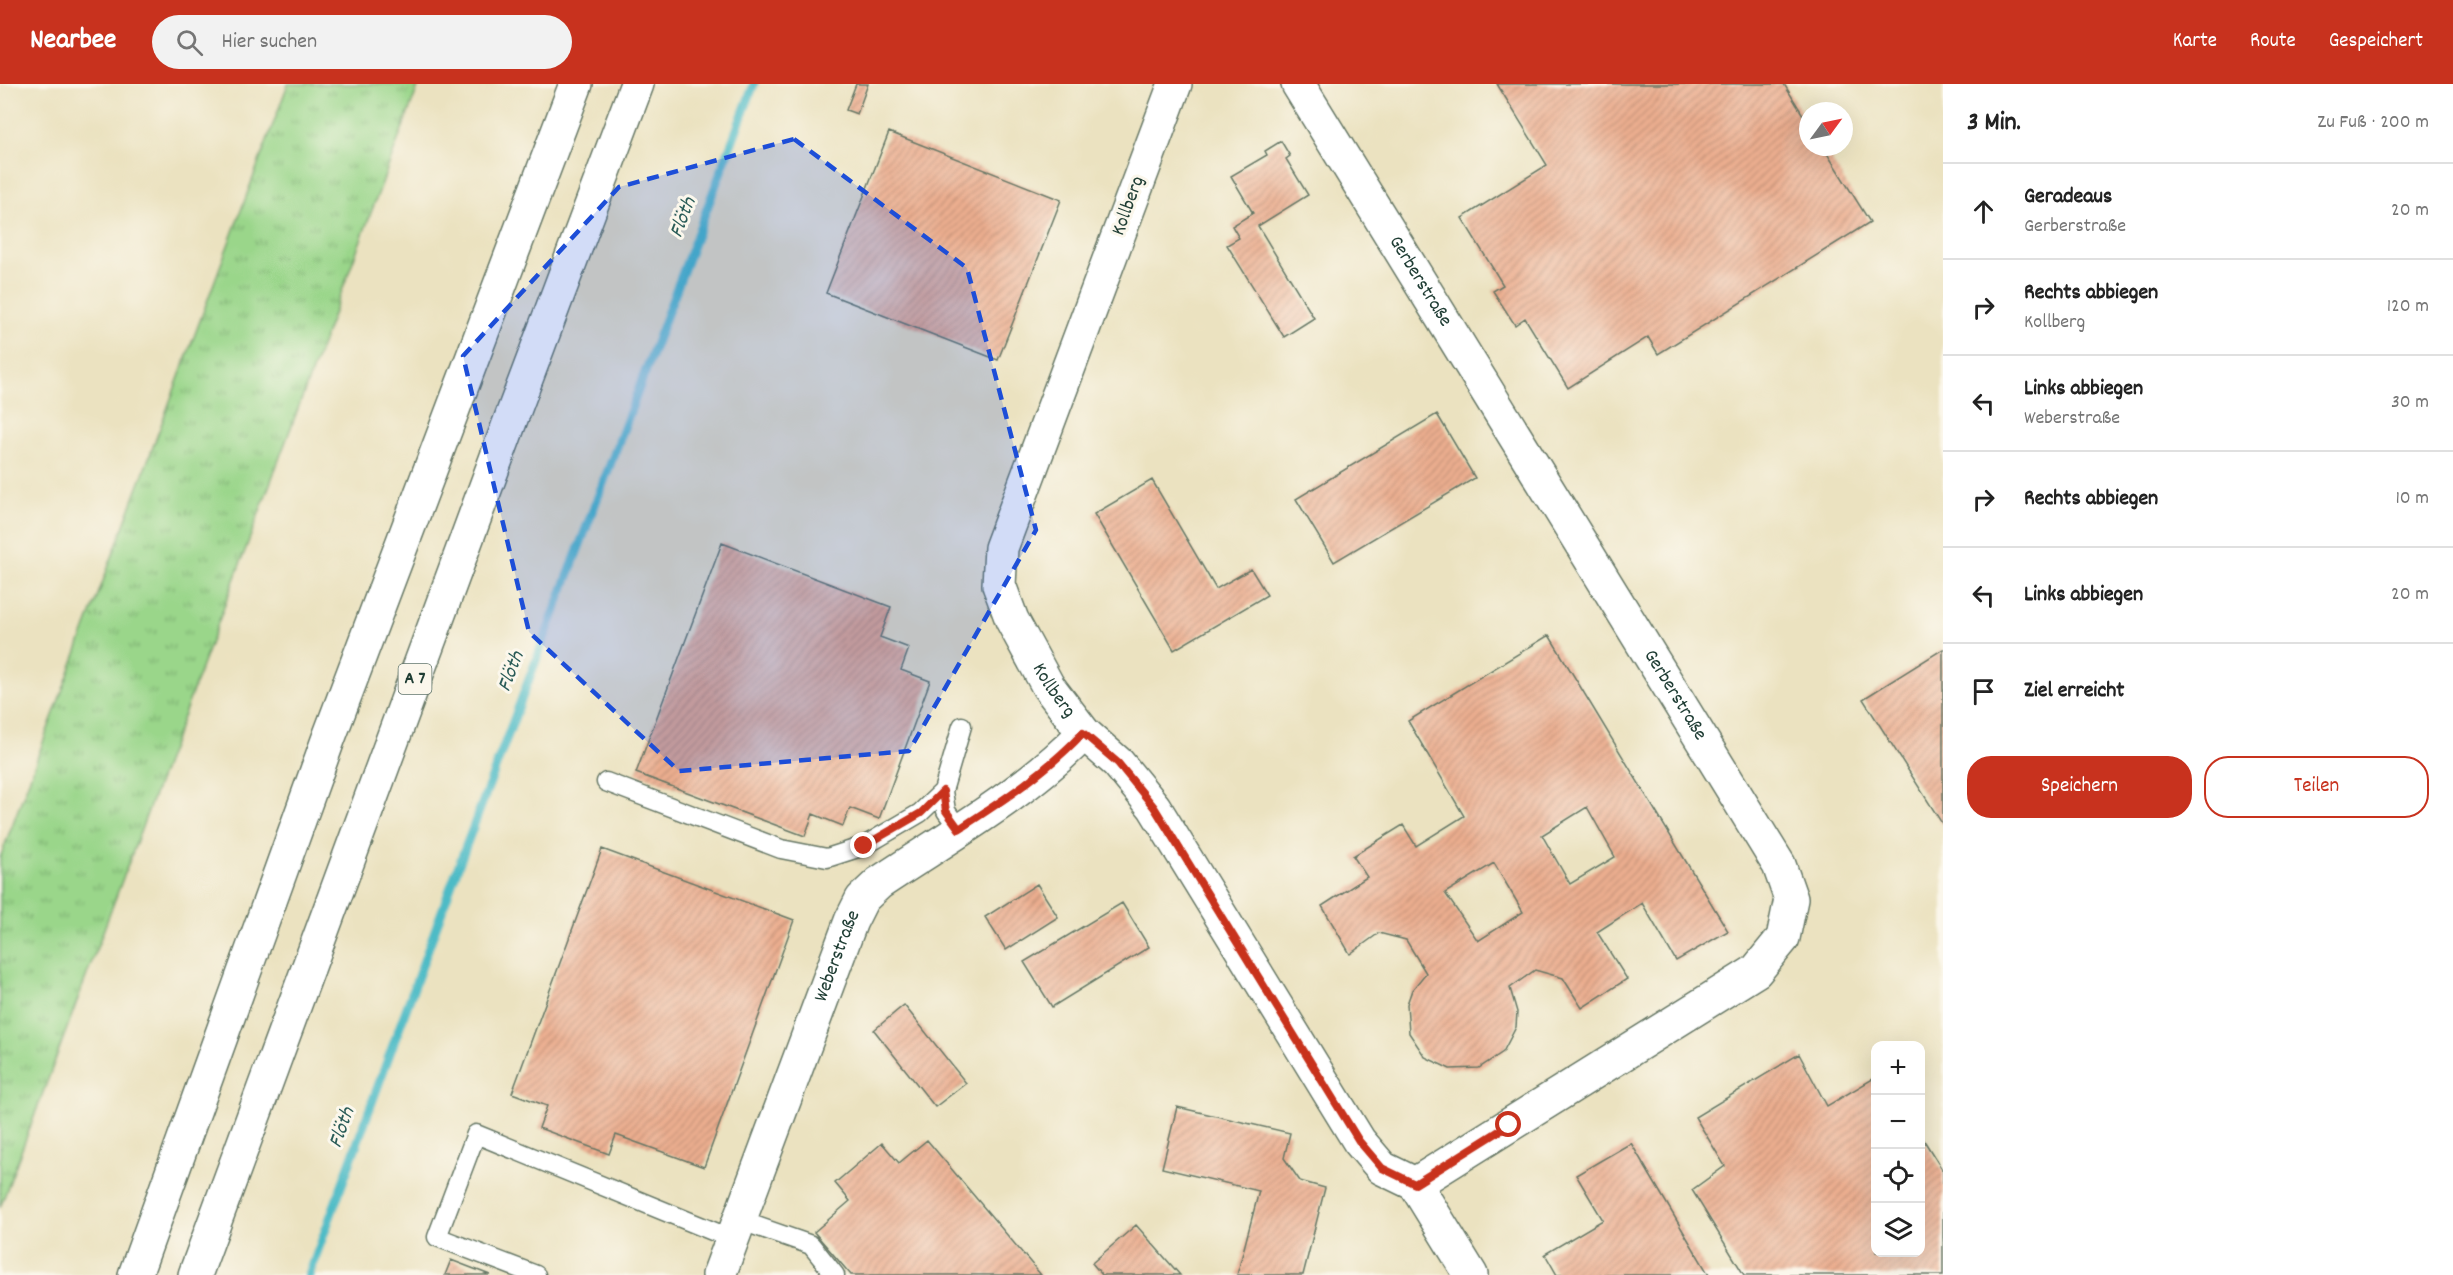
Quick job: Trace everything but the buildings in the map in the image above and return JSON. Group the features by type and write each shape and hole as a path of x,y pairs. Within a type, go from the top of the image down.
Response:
{"main road":[{"path":"135,1275 328,740 576,84"},
{"name":"A 7","path":"195,1275 503,439 637,84"},
{"name":"Kollberg","path":"1175,84 1001,548 999,585 1012,620 1048,686 1083,733 1118,763 1154,807 1359,1141 1382,1168 1415,1184"},
{"name":"Gerberstraße","path":"1298,84 1779,865 1791,899 1783,938 1756,971 1415,1184"},
{"name":"Weberstraße","path":"718,1275 851,921 862,899 879,883 1029,783 1059,759 1083,733"},
{"path":"1415,1184 1470,1275"},
{"path":"116,1275 154,1223"}],"lane":[{"path":"959,829 946,811 943,791 962,726"},
{"path":"606,782 781,849 827,858 864,846 921,813 943,791"},
{"path":"536,1275 437,1237 476,1134 735,1229 810,1245 835,1275"}],"highlighted area":[{"path":"794,139 967,268 1036,530 909,751 679,771 529,632 463,356 619,187"}],"green space":[{"path":"288,84 419,84 0,1208 0,858"}],"waterway":[{"name":"Flöth","path":"309,1275 458,867 754,84"}],"route":[{"path":"864,846 921,813 943,791 946,811 959,829 1029,783 1059,759 1083,733 1118,763 1154,807 1359,1141 1382,1168 1415,1184 1509,1125"}]}
